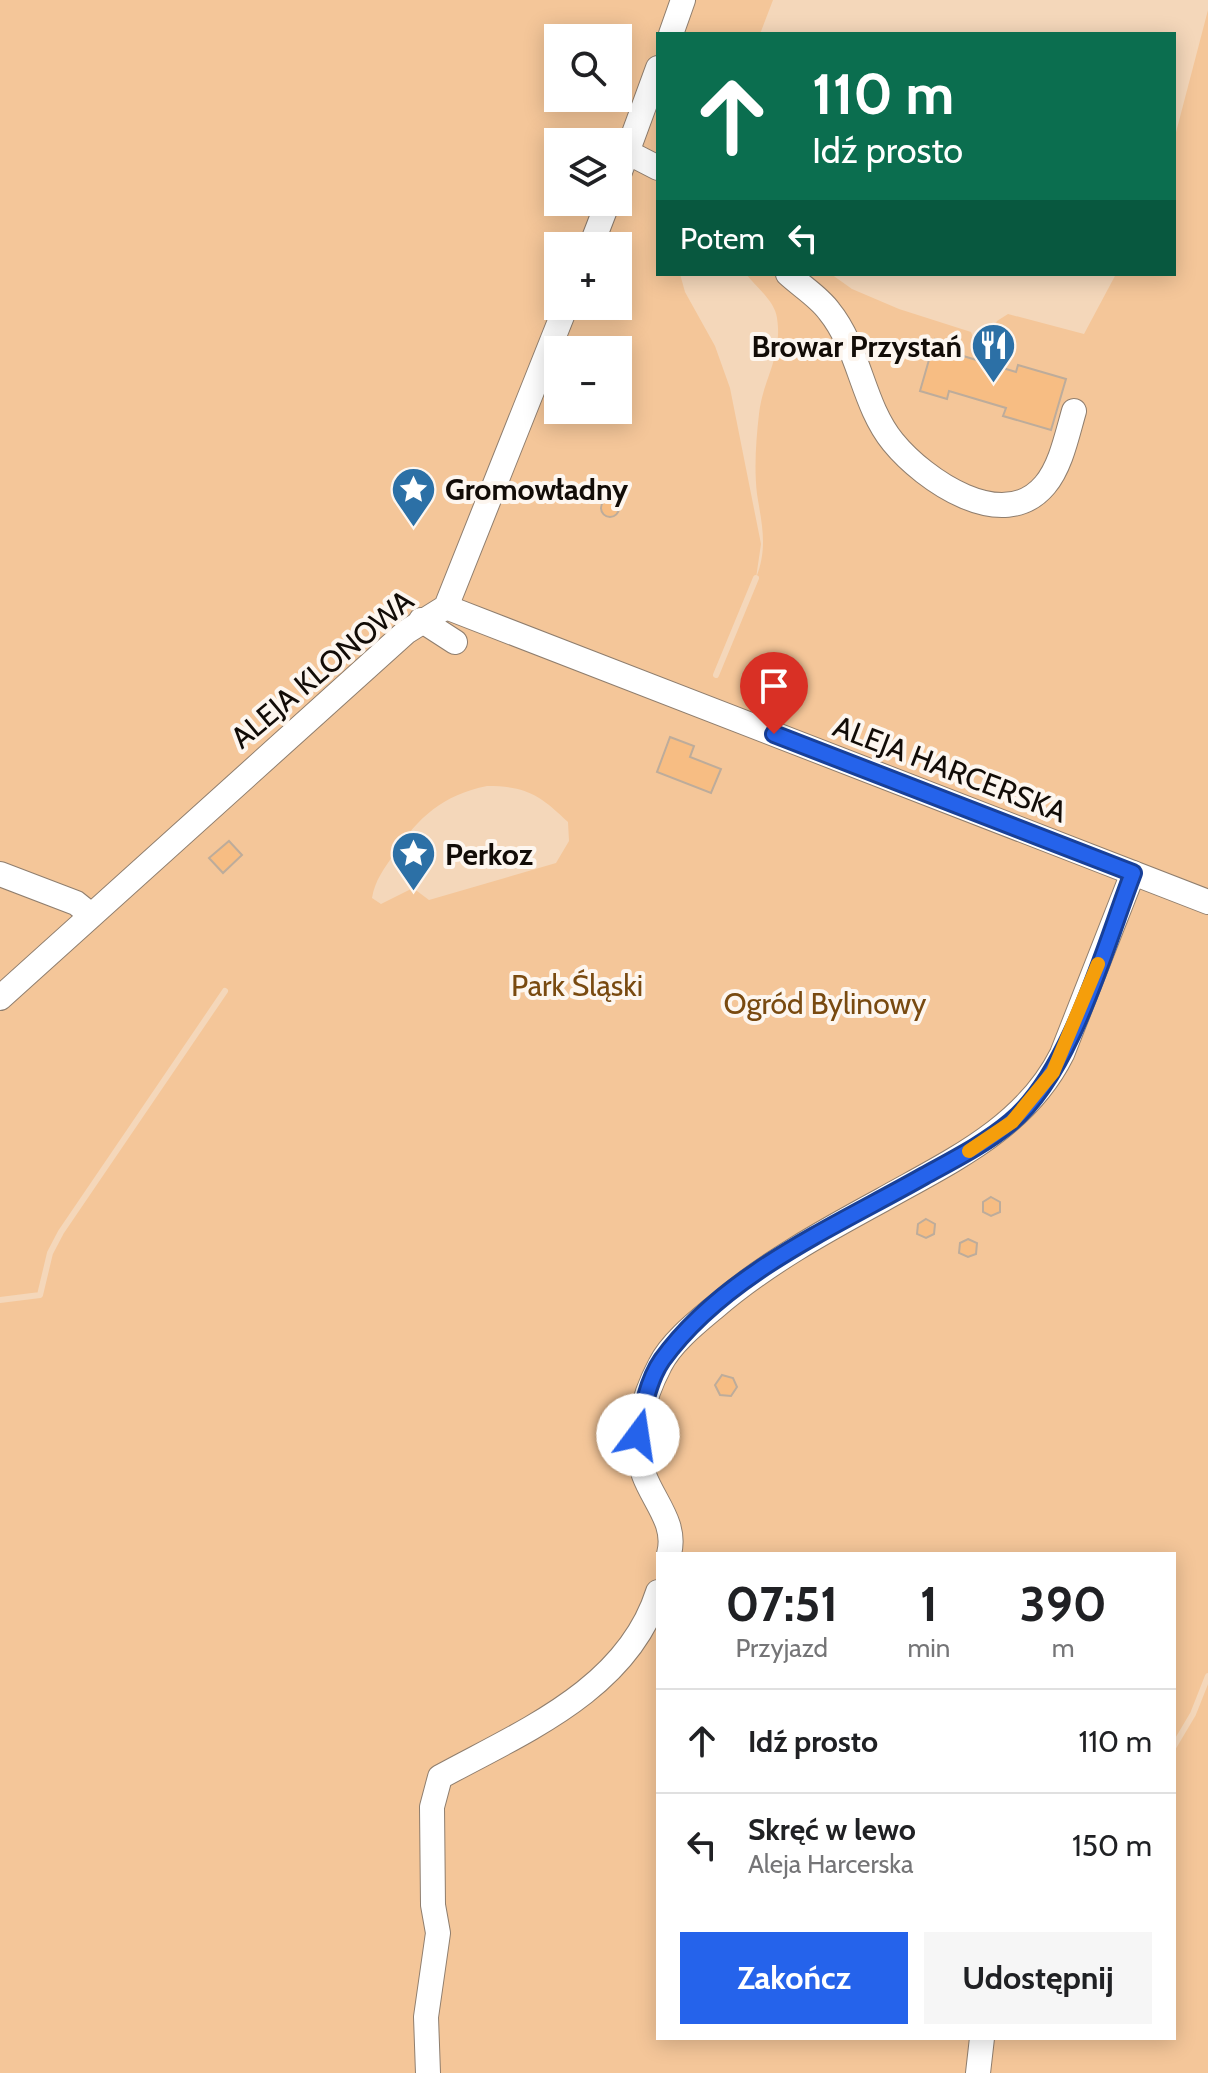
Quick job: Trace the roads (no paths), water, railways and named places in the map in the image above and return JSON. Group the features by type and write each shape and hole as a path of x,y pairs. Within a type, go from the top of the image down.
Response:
{"street":[{"path":"672,32 683,0"},
{"path":"632,138 656,73"},
{"path":"632,153 656,167"},
{"path":"790,276 829,309 844,334 861,381 893,442 924,472 966,497 994,505 1014,503 1032,496 1045,486 1055,469 1074,411"},
{"name":"ALEJA KLONOWA","path":"0,998 421,620 446,607 560,320"},
{"name":"ALEJA HARCERSKA","path":"446,607 1208,902"},
{"path":"421,620 455,642"},
{"path":"669,1552 671,1532 639,1456 641,1417 661,1362 738,1287 862,1211 966,1153 1012,1122 1033,1098 1062,1054 1133,873"},
{"path":"0,874 76,903 91,915"},
{"path":"428,2073 426,2017 438,1933 433,1905 432,1807 440,1777 549,1718 590,1690 636,1637 656,1596"},
{"path":"978,2073 982,2040"}],"waterway":[{"path":"716,675 756,578"},
{"path":"0,1300 40,1295 50,1253 61,1232 225,991"},
{"path":"1176,1743 1193,1714 1208,1676"}],"place":[{"name":"Browar Przystań","path":"993,385"},
{"name":"Gromowładny","path":"414,528"},
{"name":"Perkoz","path":"414,893"}],"park label":[{"name":"Park Śląski","path":"577,985"},
{"name":"Ogród Bylinowy","path":"825,1003"}]}
